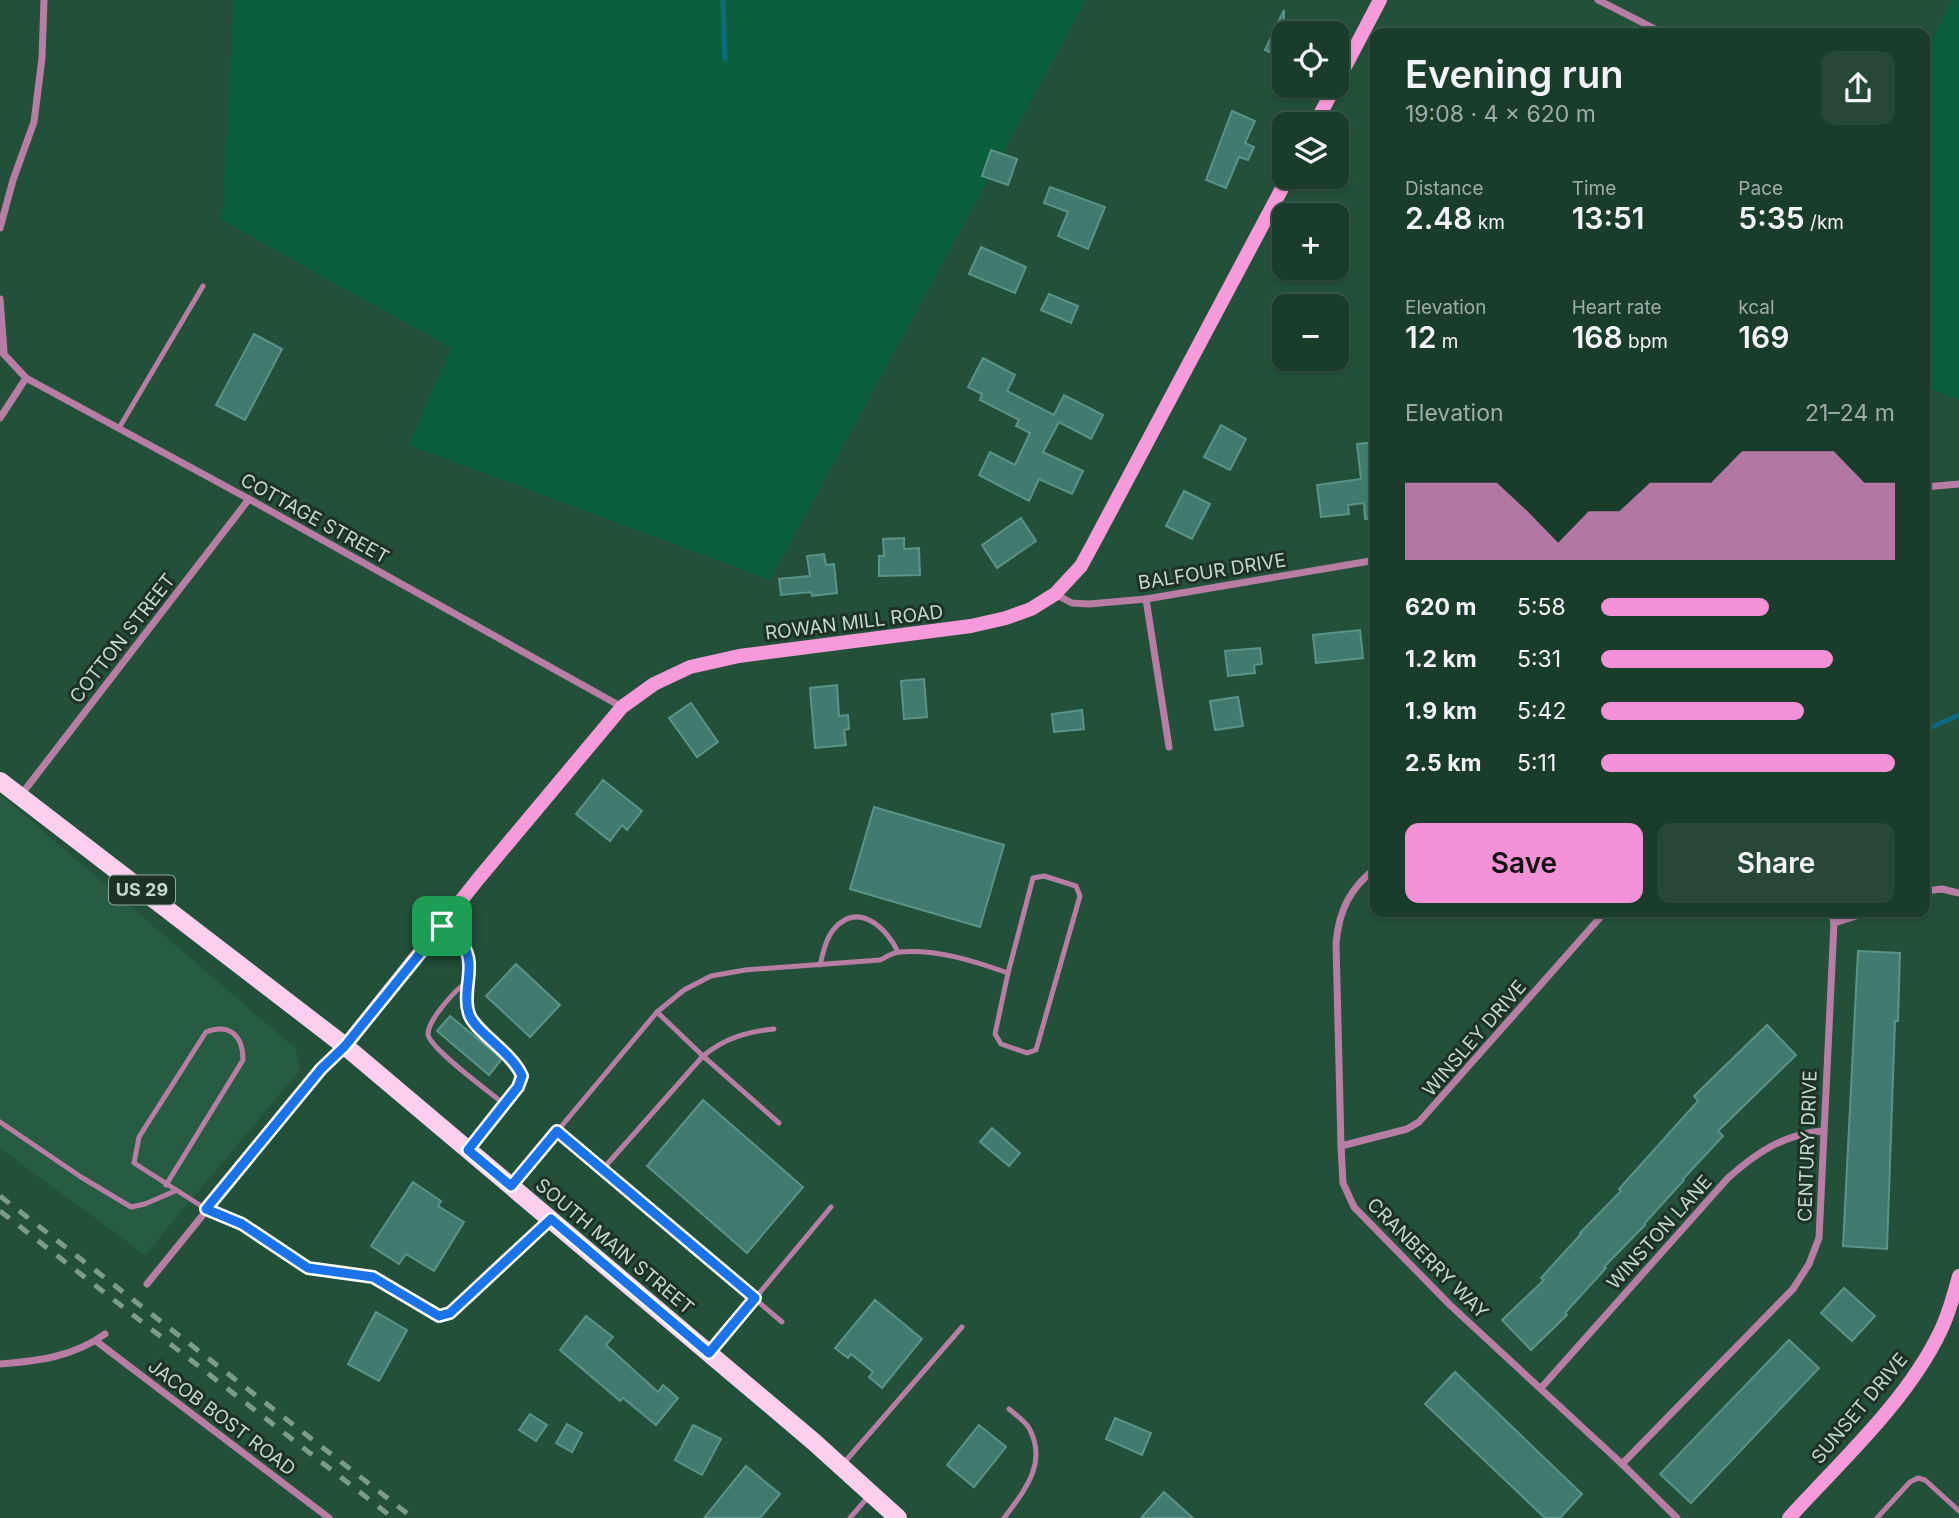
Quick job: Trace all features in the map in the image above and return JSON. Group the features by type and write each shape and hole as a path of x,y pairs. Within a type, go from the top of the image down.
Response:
{"main road":[{"name":"SOUTH MAIN STREET","path":"0,781 345,1046 709,1353 898,1518"}],"street":[{"path":"0,228 13,180 34,122 42,58 44,0"},
{"path":"1349,59 1380,0"},
{"path":"1598,0 1653,28"},
{"name":"ROWAN MILL ROAD","path":"345,1046 622,707 654,684 690,667 739,656 971,626 1031,609 1055,594 1081,566 1281,189"},
{"path":"0,299 2,351"},
{"name":"COTTAGE STREET","path":"2,351 26,378 622,707"},
{"path":"0,418 26,378"},
{"path":"1930,487 1959,484"},
{"name":"COTTON STREET","path":"20,796 249,499"},
{"name":"BALFOUR DRIVE","path":"1055,594 1072,603 1089,604 1146,599 1370,561"},
{"path":"1146,599 1169,747"},
{"name":"CRANBERRY WAY","path":"1370,874 1352,890 1338,921 1336,943 1343,1183 1354,1207 1450,1305 1677,1518"},
{"path":"1930,890 1942,889 1959,893"},
{"name":"WINSLEY DRIVE","path":"1341,1146 1407,1129 1419,1122 1601,917"},
{"path":"1832,917 1834,923 1853,917"},
{"name":"CENTURY DRIVE","path":"1622,1464 1793,1289 1809,1264 1819,1238 1822,1130 1834,923"},
{"path":"147,1283 321,1069 345,1046"},
{"name":"WINSTON LANE","path":"1541,1388 1728,1178 1755,1154 1801,1133 1822,1130"},
{"name":"SUNSET DRIVE","path":"1789,1518 1901,1395 1924,1363 1941,1330 1959,1276"},
{"path":"0,1364 61,1356 96,1341 105,1334"},
{"name":"JACOB BOST ROAD","path":"96,1341 329,1518"}],"lane":[{"path":"119,428 203,286"},
{"path":"1044,876 1076,886 1080,896 1036,1050 1027,1053 1002,1044 995,1034 1007,973 1032,878 1044,876"},
{"path":"820,965 825,945 834,929 845,920 861,917 877,923 891,936 898,951"},
{"path":"442,926 463,945 470,961 465,996 469,1016 517,1065 522,1076 518,1087 468,1150"},
{"path":"511,1186 657,1012 684,990 711,976 745,970 880,960 898,951 971,960 1007,973"},
{"path":"467,981 452,993 428,1030 428,1038 438,1050 504,1104"},
{"path":"657,1012 779,1123"},
{"path":"166,1185 243,1060 239,1039 233,1033 217,1028 205,1032 139,1137 134,1163 166,1185 175,1191 206,1209 242,1224 308,1268 373,1277 439,1316 450,1313 551,1219"},
{"path":"603,1170 703,1056 718,1043 737,1035 775,1029"},
{"path":"0,1122 131,1207 175,1191"},
{"path":"557,1131 782,1322"},
{"path":"709,1353 831,1207"},
{"path":"841,1466 962,1327"},
{"path":"1004,1518 1031,1479 1039,1457 1028,1426 1009,1409"},
{"path":"1877,1518 1910,1482 1918,1478 1925,1480 1959,1510"},
{"path":"850,1518 872,1494"}],"shaded area":[{"path":"234,0 1086,0 770,580 409,445 451,348 222,220"},
{"path":"1953,0 1959,0 1959,400 1930,389 1930,45"},
{"path":"0,794 296,1049 300,1070 145,1255 0,1148"}],"building":[{"path":"1272,35 1272,53 1265,50"},
{"path":"1232,111 1255,121 1245,143 1254,147 1248,160 1239,157 1226,188 1206,180"},
{"path":"991,150 1017,159 1008,185 982,176"},
{"path":"1050,187 1105,207 1088,249 1058,236 1068,212 1044,203"},
{"path":"981,247 1026,267 1015,293 969,274"},
{"path":"1049,294 1078,306 1071,323 1041,310"},
{"path":"254,334 282,349 245,420 216,405"},
{"path":"983,358 1015,375 1007,391 1054,415 1064,395 1103,415 1091,439 1059,422 1043,452 1083,471 1072,494 1039,479 1029,501 979,475 990,452 1015,465 1030,433 1016,426 1019,420 980,400 982,394 968,387"},
{"path":"1221,425 1246,439 1230,470 1204,457"},
{"path":"1370,443 1370,519 1365,519 1364,503 1348,505 1349,514 1321,517 1317,485 1361,479 1357,444"},
{"path":"1184,491 1210,504 1192,539 1166,526"},
{"path":"1021,518 1036,541 997,568 982,545"},
{"path":"904,538 904,549 919,548 920,575 879,576 879,556 884,556 883,539"},
{"path":"824,554 826,565 834,564 837,593 812,596 811,592 781,595 779,579 810,576 807,556"},
{"path":"1360,630 1363,658 1316,663 1313,635"},
{"path":"1260,648 1262,664 1254,665 1255,673 1228,676 1225,651"},
{"path":"924,679 927,717 904,719 901,681"},
{"path":"837,685 839,716 848,715 849,729 844,730 846,745 815,748 810,688"},
{"path":"1238,697 1243,726 1215,730 1210,701"},
{"path":"691,703 718,742 697,757 669,718"},
{"path":"1082,710 1084,729 1054,732 1052,714"},
{"path":"603,780 642,811 627,830 622,825 610,841 576,814"},
{"path":"874,807 1004,845 980,927 850,889"},
{"path":"1858,951 1900,953 1887,1249 1843,1246"},
{"path":"516,964 560,1005 530,1037 486,996"},
{"path":"450,1016 502,1059 489,1075 437,1031"},
{"path":"1767,1025 1796,1055 1718,1131 1723,1136 1645,1225 1604,1267 1606,1268 1565,1313 1567,1315 1531,1350 1502,1320 1544,1280 1541,1278 1621,1191 1619,1189 1698,1101 1694,1096"},
{"path":"703,1100 803,1187 747,1253 647,1166"},
{"path":"992,1128 1020,1153 1009,1166 980,1142"},
{"path":"413,1182 441,1201 438,1206 464,1222 434,1271 406,1254 399,1264 371,1246"},
{"path":"1844,1288 1875,1316 1852,1341 1821,1313"},
{"path":"875,1300 922,1339 882,1388 869,1377 873,1372 851,1354 848,1358 835,1348"},
{"path":"376,1312 407,1330 379,1381 348,1364"},
{"path":"586,1316 613,1337 606,1345 658,1392 663,1385 678,1398 656,1425 623,1398 620,1401 560,1350"},
{"path":"1789,1340 1819,1368 1691,1503 1660,1474"},
{"path":"1455,1372 1582,1494 1560,1518 1545,1518 1425,1404"},
{"path":"530,1414 547,1425 536,1441 519,1430"},
{"path":"1115,1418 1151,1433 1142,1455 1106,1439"},
{"path":"567,1424 582,1433 572,1452 556,1443"},
{"path":"693,1425 721,1439 702,1475 675,1460"},
{"path":"979,1425 1006,1447 974,1487 947,1465"},
{"path":"746,1466 780,1494 760,1518 704,1518"},
{"path":"1164,1492 1193,1518 1141,1518"}],"waterway":[{"path":"723,0 725,59"},
{"path":"1930,728 1959,715"}],"railway":[{"path":"0,1196 413,1518"},
{"path":"0,1211 393,1518"}],"route":[{"path":"442,926 463,945 470,961 465,996 469,1016 517,1065 522,1076 518,1087 468,1150 511,1186 557,1131 755,1298 709,1353 551,1219 450,1313 439,1316 373,1277 353,1272 308,1268 242,1224 206,1209 321,1069 345,1046 442,926"}]}
